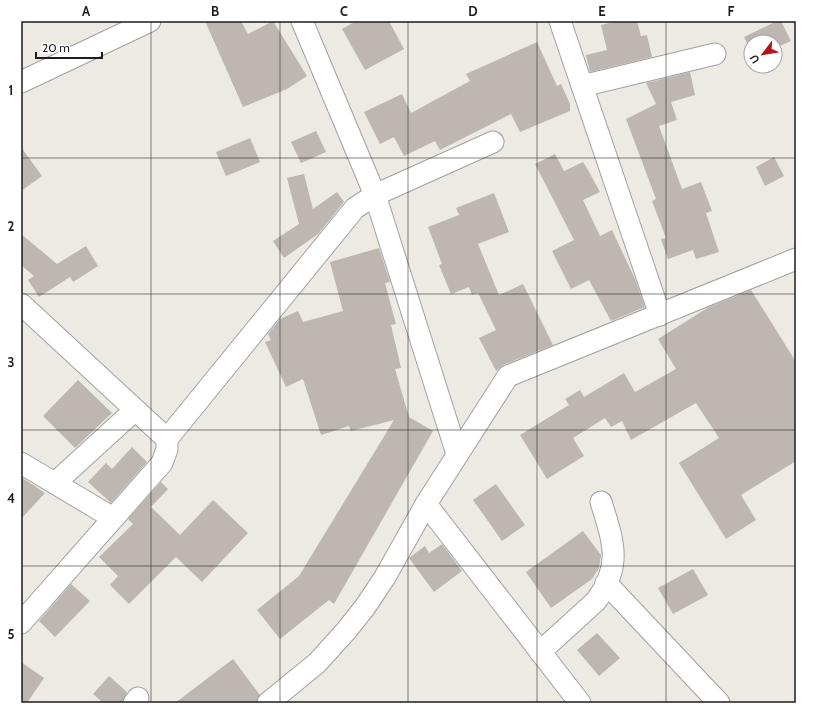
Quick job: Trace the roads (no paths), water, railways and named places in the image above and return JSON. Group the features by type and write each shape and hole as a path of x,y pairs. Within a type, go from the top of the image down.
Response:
{"street":[{"path":"21,82 150,21"},
{"path":"302,21 374,195 457,454"},
{"path":"560,21 660,315"},
{"path":"582,86 715,54"},
{"path":"21,623 162,463 167,449 167,439 355,208 374,195 493,142"},
{"path":"268,703 317,663 346,631 385,577 426,504 508,376 796,259"},
{"path":"21,304 167,439"},
{"path":"55,483 135,410"},
{"path":"21,463 113,518"},
{"path":"540,652 596,601 611,572 614,557 613,543 601,502"},
{"path":"426,504 580,703"},
{"path":"606,583 719,703"}]}
